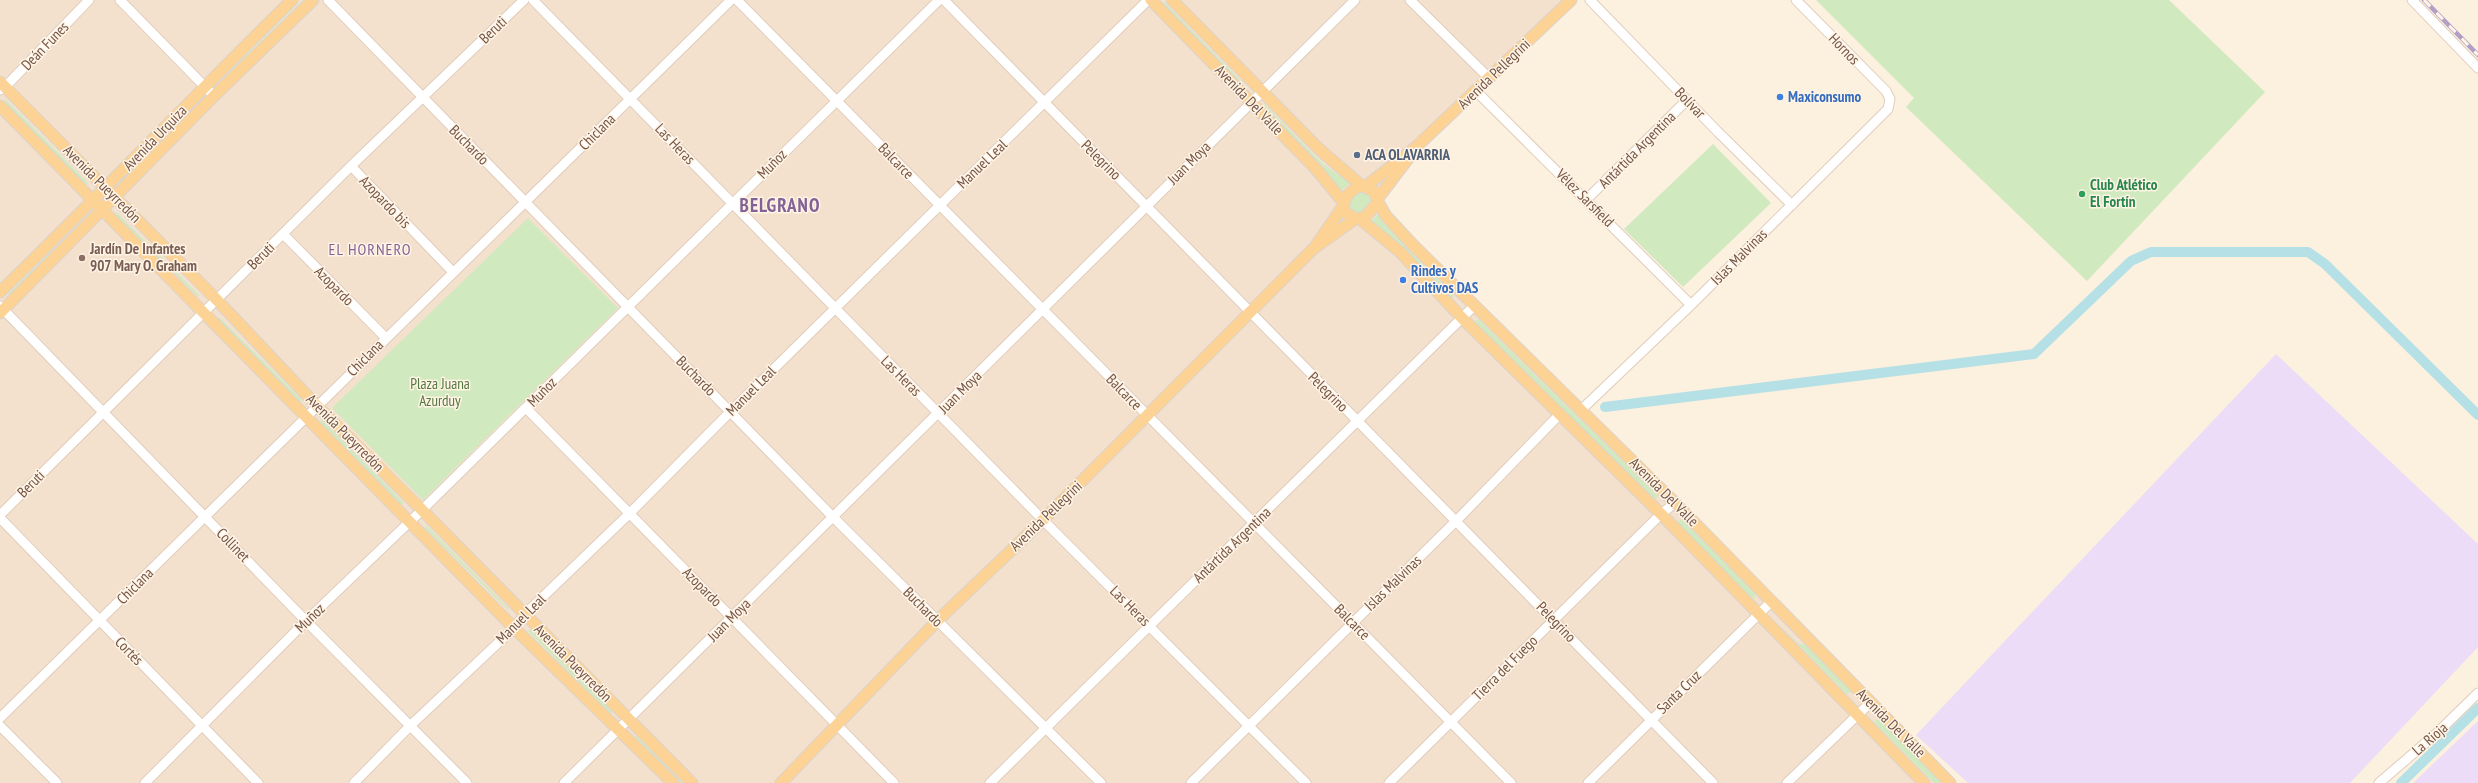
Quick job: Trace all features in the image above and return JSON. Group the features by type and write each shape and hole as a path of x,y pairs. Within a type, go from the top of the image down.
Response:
{"main road":[{"name":"Avenida Urquiza","path":"0,292 106,189 203,87 292,0"},
{"path":"1,310 115,198 214,96 313,0"},
{"name":"Avenida Del Valle","path":"1151,0 1316,169 1344,204"},
{"name":"Avenida Del Valle","path":"1172,0 1319,149 1364,186"},
{"name":"Avenida Pellegrini","path":"1364,186 1416,147 1477,92 1571,0"},
{"name":"Avenida Pueyrredón","path":"2,86 217,300 317,406 692,783"},
{"name":"Avenida Pueyrredón","path":"0,106 202,314 411,521 514,628 620,729 673,783"},
{"name":"Avenida Pellegrini","path":"1378,200 1416,147"},
{"path":"1364,186 1374,191 1378,200 1371,211 1358,219 1344,211 1344,204 1352,191 1364,186"},
{"name":"Avenida Del Valle","path":"1378,200 1386,216 1474,306 1675,503 1950,783"},
{"name":"Avenida Pellegrini","path":"781,783 837,727 937,621 1043,520 1250,314 1313,249 1344,204"},
{"name":"Avenida Del Valle","path":"1358,219 1400,252 1462,318 1661,514 1924,783"},
{"name":"Avenida Pellegrini","path":"1313,249 1358,219"}],"street":[{"name":"Deán Funes","path":"2,86 89,0"},
{"path":"120,0 203,87 214,96"},
{"name":"Buchardo","path":"328,0 527,203 626,307 731,411 832,516 1101,783"},
{"name":"Beruti","path":"0,515 351,166 524,0"},
{"name":"Las Heras","path":"533,0 1043,520 1306,783"},
{"name":"Chiclana","path":"0,718 204,516 307,417 452,272 527,203 731,0"},
{"name":"Balcarce","path":"737,0 837,99 938,206 1042,308 1511,783"},
{"name":"Muñoz","path":"145,783 306,621 411,521 837,99 940,0"},
{"name":"Pelegrino","path":"944,0 1250,314 1457,520 1713,783"},
{"name":"Manuel Leal","path":"354,783 411,725 514,628 525,614 629,514 835,308 1148,0"},
{"name":"Juan Moya","path":"564,783 1262,90 1355,0"},
{"path":"1410,0 1490,79"},
{"name":"Bolívar","path":"1590,0 1792,205"},
{"name":"Hornos","path":"1796,0 1886,91 1890,99"},
{"path":"2412,0 2478,68"},
{"name":"Vélez Sarsfield","path":"1477,92 1587,199 1681,297 1691,305"},
{"name":"Islas Malvinas","path":"1581,410 1691,305 1888,109 1890,99"},
{"name":"Antártida Argentina","path":"1587,199 1687,100"},
{"name":"Azopardo bis","path":"351,166 452,272"},
{"name":"Azopardo","path":"283,234 386,338"},
{"name":"Antártida Argentina","path":"990,783 1045,727 1474,306"},
{"name":"Collinet","path":"1,310 103,411 306,621 467,783"},
{"name":"Azopardo","path":"526,408 732,617 837,727 894,783"},
{"name":"Islas Malvinas","path":"1191,783 1352,622 1457,520 1559,415"},
{"name":"Tierra del Fuego","path":"1388,783 1661,514 1675,503"},
{"name":"Cortés","path":"0,518 258,783"},
{"name":"Santa Cruz","path":"1588,783 1772,601"},
{"name":"La Rioja","path":"2379,783 2437,733 2478,693"},
{"path":"1787,783 1870,702"},
{"path":"0,726 57,783"}],"shaded area":[{"path":"0,0 1571,0 1416,147 1378,202 1950,783 0,783"},
{"path":"2276,354 2478,544 2478,647 2350,783 1968,783 1916,735"},
{"path":"2478,721 2478,783 2413,783"}],"green space":[{"name":"Club Atlético El Fortín","path":"1816,0 2169,0 2265,92 2087,281 1906,107 1914,98"},
{"path":"297,2 299,3 223,78 222,77"},
{"path":"1164,2 1241,81 1239,83 1162,4"},
{"path":"6,100 88,183 86,185 4,102"},
{"path":"1264,104 1323,164 1350,183 1340,192 1322,166 1263,106"},
{"path":"194,107 120,184 119,182"},
{"path":"1713,144 1771,203 1683,287 1624,229"},
{"path":"1357,191 1368,192 1372,199 1361,212 1352,212 1348,209 1348,201"},
{"path":"117,213 199,295 198,297 115,214"},
{"path":"1378,214 1383,223 1454,296 1451,299 1379,227 1370,222"},
{"name":"Plaza Juana Azurduy","path":"528,218 618,308 423,500 332,408"},
{"path":"84,219 85,220 9,295 8,294"},
{"path":"219,317 302,400 300,402 218,319"},
{"path":"1478,319 1658,496 1655,500 1474,322"},
{"path":"322,420 404,503 402,505 320,422"},
{"path":"1681,519 1756,595 1752,599 1677,523"},
{"path":"427,526 509,609 508,610 425,528"},
{"path":"1774,620 1799,644 1805,644 1851,691 1847,694"},
{"path":"530,629 613,712 611,714 528,631"},
{"path":"1878,718 1942,783 1934,783 1874,722"},
{"path":"636,736 683,783 679,783 634,738"}],"waterway":[{"path":"1605,407 2034,354 2131,261 2151,252 2308,252 2325,264 2478,415"},
{"path":"2401,783 2478,708"}],"railway":[{"path":"2424,0 2478,55"}],"place":[{"name":"Maxiconsumo","path":"1780,97"},
{"name":"ACA OLAVARRIA","path":"1357,155"},
{"name":"Club Atlético El Fortín","path":"2082,194"},
{"name":"Jardín De Infantes 907 Mary O. Graham","path":"82,258"},
{"name":"Rindes y Cultivos DAS","path":"1403,280"}],"district":[{"name":"BELGRANO","path":"780,205"},
{"name":"EL HORNERO","path":"370,249"}]}
